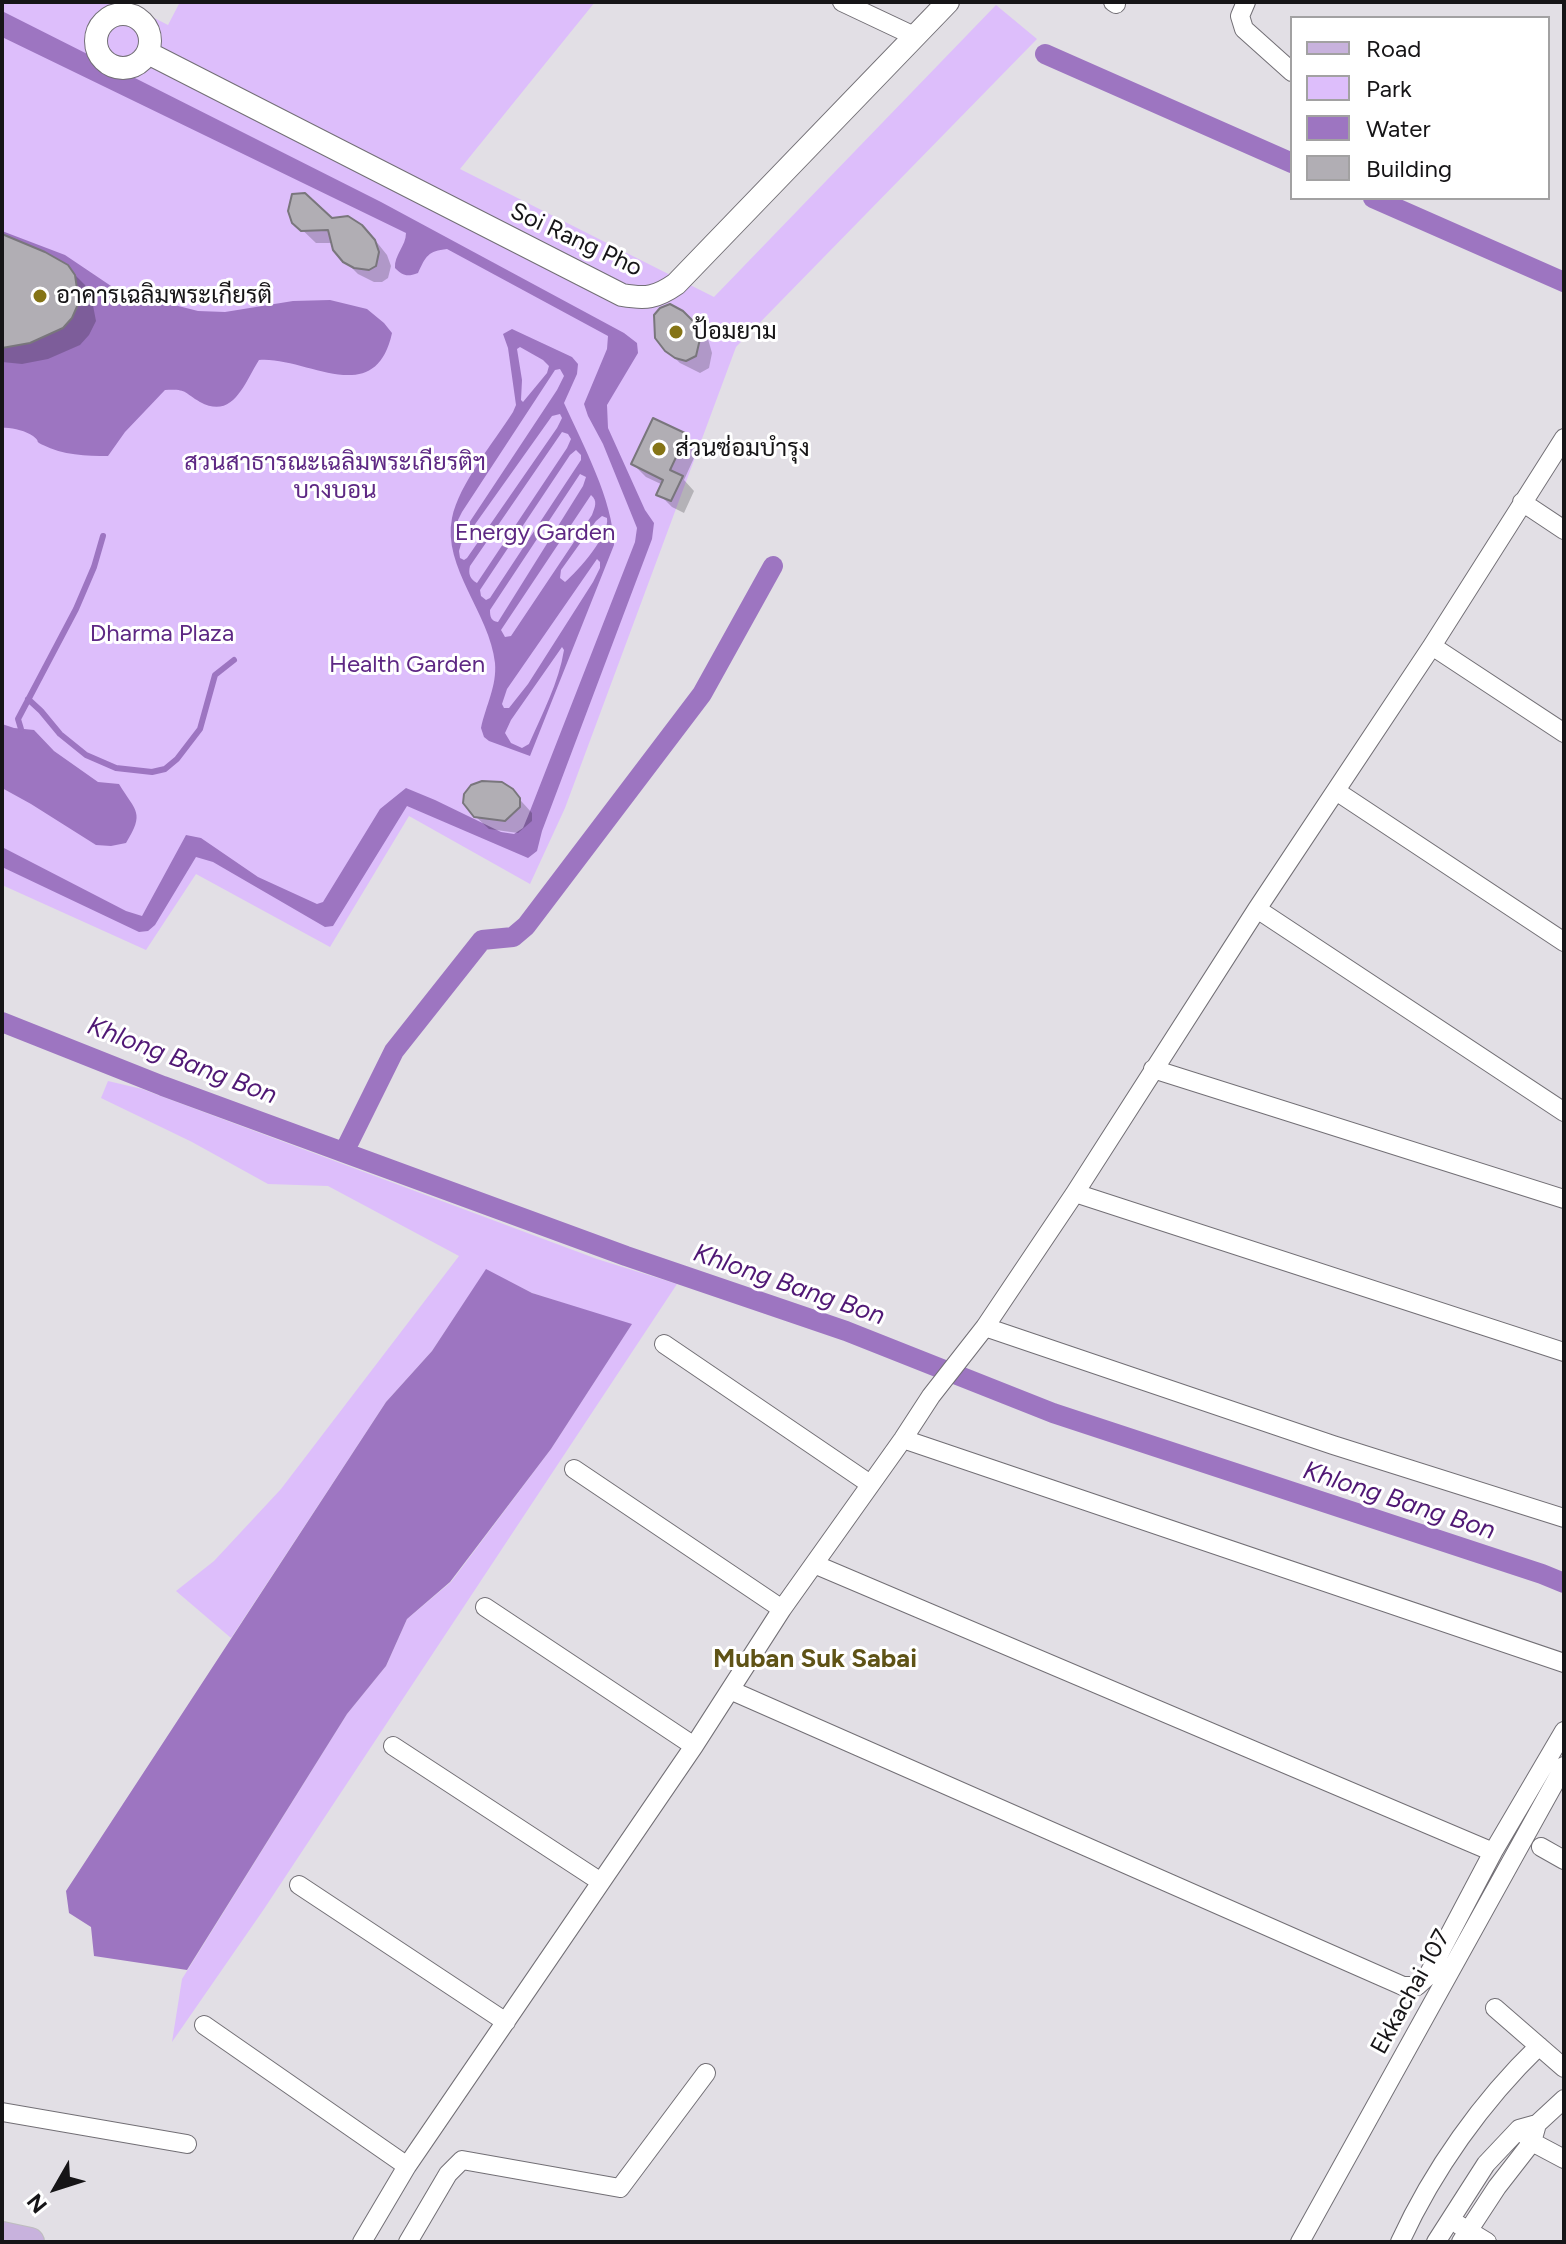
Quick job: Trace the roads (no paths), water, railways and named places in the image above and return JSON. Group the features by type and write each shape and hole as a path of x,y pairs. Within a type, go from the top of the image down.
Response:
{"main road":[{"path":"2,2236 30,2242"}],"street":[{"path":"842,2 914,36"},
{"name":"Soi Rang Pho","path":"148,53 622,295 642,299 661,294 676,284 948,2"},
{"path":"1246,2 1240,16 1244,29 1290,70"},
{"path":"362,2242 407,2166 694,1746 782,1609 931,1396 985,1327 1075,1193 1564,438"},
{"path":"1522,502 1564,530"},
{"path":"1432,646 1564,733"},
{"path":"1336,791 1564,942"},
{"path":"1257,909 1564,1112"},
{"path":"1153,1069 1564,1199"},
{"path":"1075,1193 1564,1352"},
{"path":"985,1327 1333,1445 1564,1518"},
{"path":"664,1344 870,1484"},
{"path":"903,1439 1564,1663"},
{"path":"574,1469 782,1609"},
{"path":"814,1564 1493,1852"},
{"path":"485,1607 694,1746"},
{"path":"730,1690 1403,1986 1417,1986 1427,1977 1493,1852 1564,1731"},
{"path":"393,1746 601,1882"},
{"name":"Ekkachai 107","path":"1300,2242 1564,1766"},
{"path":"1541,1847 1564,1860"},
{"path":"299,1885 506,2022"},
{"path":"1495,2008 1564,2068"},
{"path":"204,2025 407,2166"},
{"path":"1400,2242 1409,2221 1454,2147 1496,2092 1539,2046"},
{"path":"408,2242 448,2174 462,2160 620,2188 706,2073"},
{"path":"1436,2242 1486,2164 1529,2132 1564,2099"},
{"path":"2,2112 187,2144"},
{"path":"1529,2132 1564,2159"},
{"path":"1464,2236 1529,2132"},
{"path":"1449,2219 1464,2236 1487,2242"}],"water":[{"path":"2,11 381,202 624,333 637,343 638,353 607,405 608,428 645,510 654,523 652,539 537,851 528,858 407,806 333,926 325,927 213,862 196,857 155,925 148,931 139,932 2,867 2,847 126,911 142,916 186,835 201,838 258,877 317,904 323,902 380,809 406,788 501,832 514,834 523,828 528,816 635,542 637,528 584,404 607,349 608,336 447,249 428,255 418,273 403,274 395,268 395,263 406,233 2,37"},
{"path":"2,231 65,255 114,288 131,294 198,311 225,312 293,301 330,300 367,309 392,333 383,356 371,370 355,375 337,374 259,360 242,389 229,403 211,406 181,391 165,390 125,432 108,456 58,451 26,432 2,428"},
{"path":"512,329 572,357 578,364 577,374 564,403 603,491 614,545 530,756 484,737 481,728 493,688 495,663 485,627 460,572 451,536 452,518 462,491 516,405 503,334","holes":["520,347 549,366 547,373 523,402 517,349","560,369 564,376 557,390 465,529 461,530 458,520 555,370","560,414 562,418 557,428 464,560 460,558 461,544 552,416","562,432 568,434 571,439 567,448 477,583 469,571","576,450 581,460 490,598 486,600 480,590","580,474 586,477 498,622 491,617 490,610","591,495 595,502 592,515 511,636 505,637 501,630","602,516 607,518 604,534 565,582 560,578 561,570 596,521","597,559 600,568 593,582 528,684 509,708 504,708 502,704 507,689","562,647 564,650 550,698 529,744 522,748 511,743 505,733 511,720"]},
{"path":"2,724 34,730 54,751 98,782 119,784 134,807 137,818 126,843 96,845 2,788"},
{"path":"486,1269 532,1293 632,1324 551,1449 450,1582 407,1619 386,1666 347,1714 187,1970 94,1956 91,1927 69,1913 66,1891 386,1402 432,1351"}],"waterway":[{"path":"1045,54 1290,162"},
{"path":"1378,200 1564,282"},
{"path":"21,729 18,719 76,609 103,536"},
{"path":"344,1152 394,1051 482,940 513,937 526,926 702,694 773,566"},
{"path":"28,699 60,734 86,755 116,768 152,772 165,769 177,759 200,729 215,675 234,660"},
{"name":"Khlong Bang Bon","path":"2,1022 163,1086 626,1256 846,1331 1053,1413 1564,1583"}],"place":[{"name":"อาคารเฉลิมพระเกียรติ","path":"40,296"},
{"name":"ป้อมยาม","path":"676,332"},
{"name":"ส่วนซ่อมบำรุง","path":"659,449"}],"district":[{"name":"Muban Suk Sabai","path":"815,1659"}],"park label":[{"name":"สวนสาธารณะเฉลิมพระเกียรติฯ บางบอน","path":"335,477"},
{"name":"Energy Garden","path":"535,533"},
{"name":"Dharma Plaza","path":"162,634"},
{"name":"Health Garden","path":"407,665"}]}
